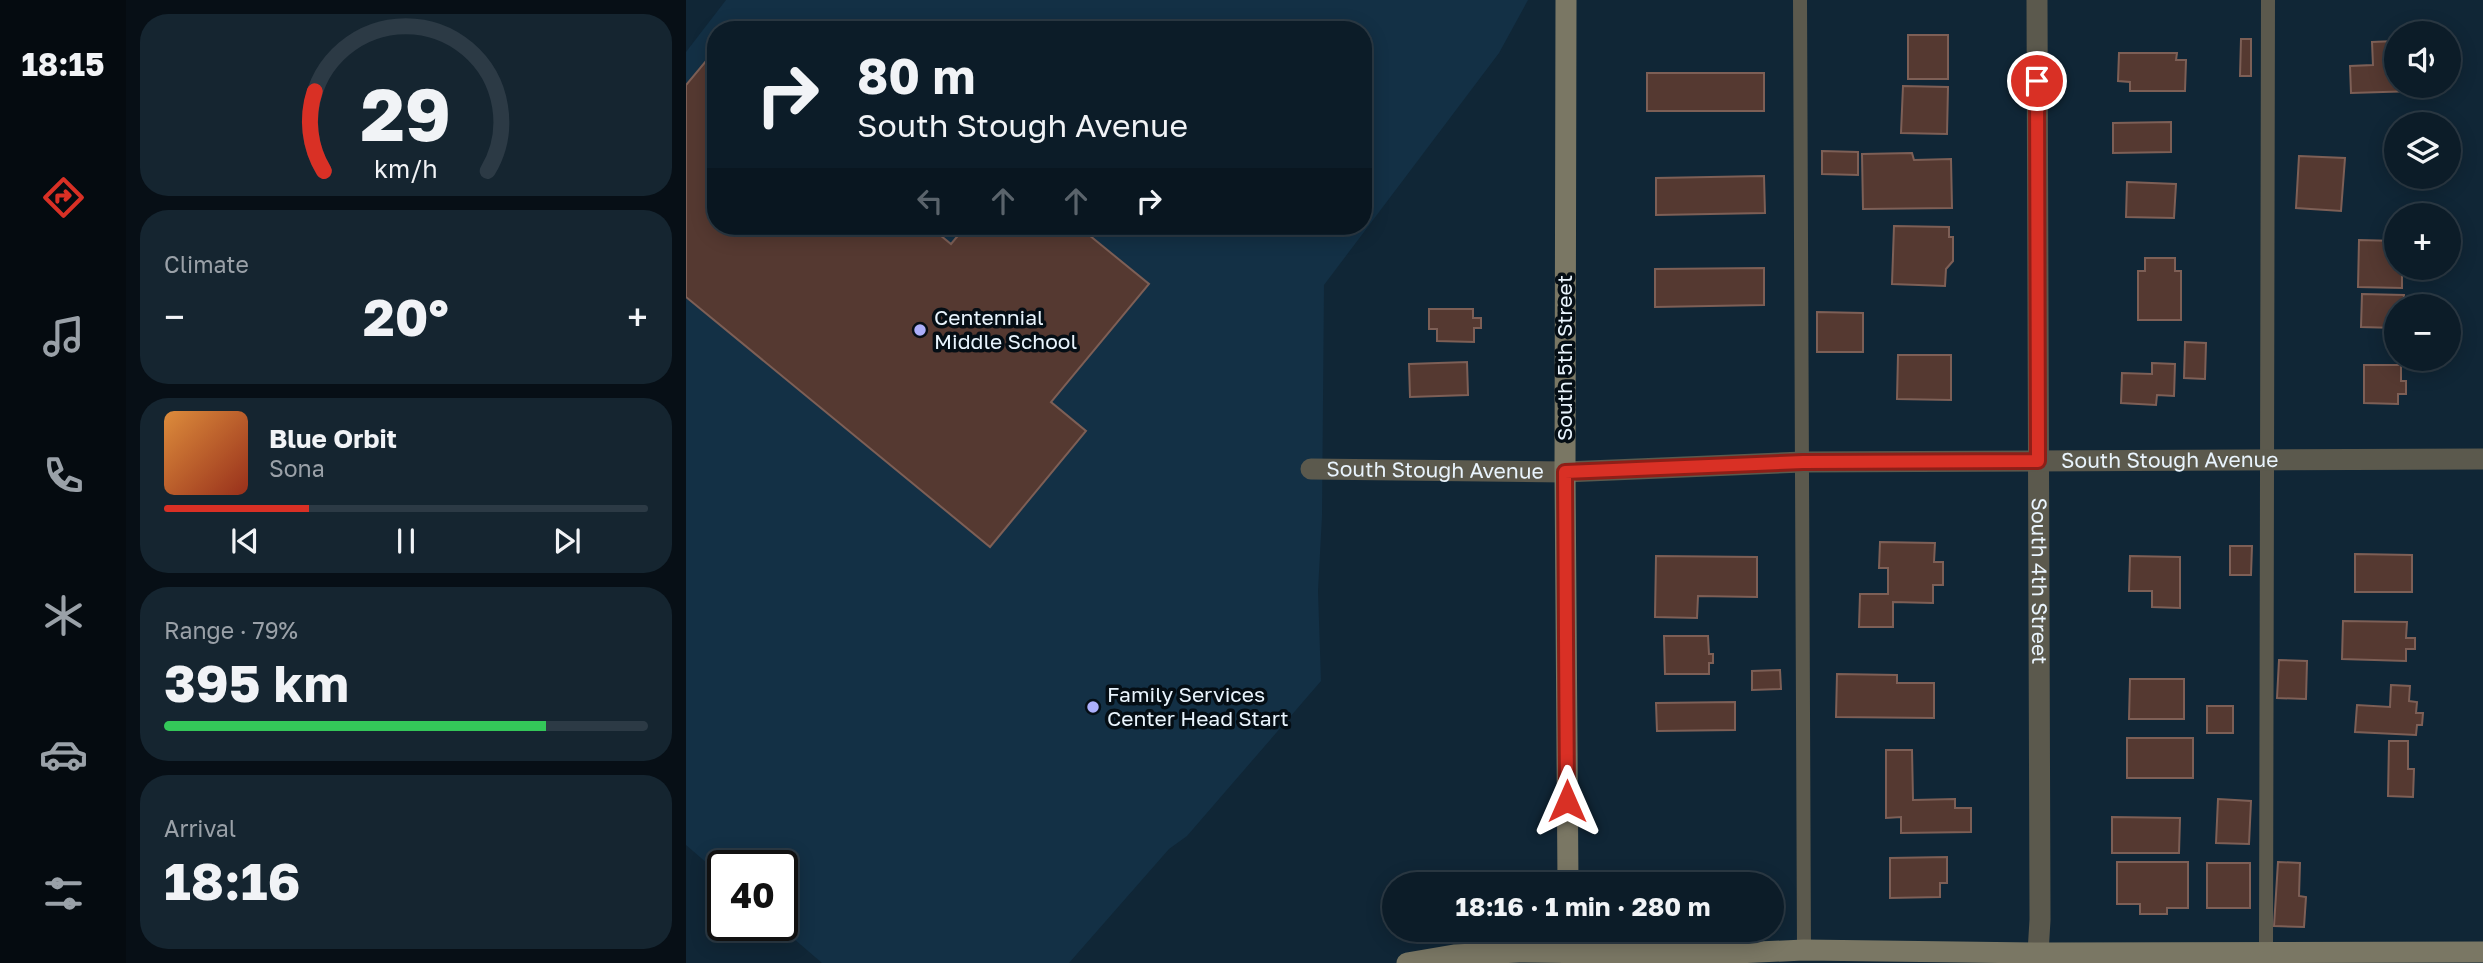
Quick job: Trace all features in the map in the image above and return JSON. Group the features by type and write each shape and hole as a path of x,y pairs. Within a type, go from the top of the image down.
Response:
{"street":[{"name":"South 5th Street","path":"1566,0 1568,872"},
{"name":"South 4th Street","path":"2036,0 2038,953"},
{"name":"South Stough Avenue","path":"1311,469 1565,472 1803,462 2483,459"},
{"path":"1567,942 1567,954"},
{"path":"1407,963 1454,955 1519,952 1713,959 1804,950 1876,957 2266,951 2290,957 2483,952"}],"lane":[{"path":"1800,0 1804,950"},
{"path":"2266,951 2268,0"}],"shaded area":[{"path":"726,0 1528,0 1499,53 1372,221 1372,21 710,21"},
{"path":"707,25 707,235 1362,235 1324,285 1322,516 1318,591 1321,681 1187,836 1169,849 1069,963 822,963 796,941 798,850 707,850 707,863 686,845 686,52"}],"building":[{"path":"1908,35 1948,35 1948,79 1908,79"},
{"path":"2241,39 2251,39 2251,76 2240,76"},
{"path":"2384,41 2384,92 2351,93 2350,66 2373,65 2372,42"},
{"path":"2119,53 2177,53 2176,60 2186,60 2185,91 2130,91 2130,82 2118,81"},
{"path":"707,60 707,235 940,235 951,244 958,235 1089,235 1149,284 1051,402 1086,431 990,547 686,297 686,85"},
{"path":"1647,73 1764,73 1764,111 1647,111"},
{"path":"1903,86 1948,87 1947,134 1901,133"},
{"path":"2171,122 2171,152 2113,153 2113,123"},
{"path":"1822,151 1858,152 1858,175 1822,174"},
{"path":"1912,153 1914,160 1951,159 1952,208 1863,209 1862,154"},
{"path":"2299,156 2345,158 2341,211 2296,208"},
{"path":"1764,176 1765,213 1656,215 1656,178"},
{"path":"2127,182 2176,184 2174,218 2126,217"},
{"path":"1894,226 1949,227 1949,237 1953,237 1953,261 1946,269 1945,286 1892,284"},
{"path":"2359,240 2384,241 2384,280 2402,280 2402,288 2358,287"},
{"path":"2145,258 2175,258 2175,271 2181,271 2181,320 2138,320 2138,271 2145,271"},
{"path":"1764,268 1764,305 1655,307 1655,269"},
{"path":"2362,294 2384,295 2384,328 2361,327"},
{"path":"1429,309 1473,309 1473,318 1481,318 1481,328 1474,328 1474,342 1437,341 1437,329 1429,329"},
{"path":"1817,312 1863,313 1863,352 1817,352"},
{"path":"2185,342 2206,343 2205,379 2184,378"},
{"path":"1898,355 1951,355 1951,400 1897,399"},
{"path":"1467,362 1468,395 1410,397 1409,364"},
{"path":"2152,363 2175,364 2174,396 2157,395 2156,405 2121,403 2122,373 2152,374"},
{"path":"2364,365 2384,365 2384,371 2401,371 2401,381 2406,381 2406,394 2398,394 2398,404 2364,403"},
{"path":"1880,542 1935,543 1934,562 1943,562 1943,585 1933,585 1933,603 1893,602 1893,627 1859,627 1860,594 1888,594 1888,568 1879,568"},
{"path":"2230,546 2252,546 2251,575 2230,575"},
{"path":"2355,554 2412,555 2412,592 2355,592"},
{"path":"1656,556 1757,557 1757,597 1698,596 1697,618 1655,617"},
{"path":"2130,556 2180,557 2180,608 2152,607 2152,591 2129,591"},
{"path":"2343,621 2407,622 2406,638 2415,638 2415,649 2406,649 2406,661 2342,659"},
{"path":"1664,636 1708,636 1709,654 1713,654 1713,663 1709,663 1709,674 1665,674"},
{"path":"2279,660 2307,661 2306,699 2277,698"},
{"path":"1780,670 1781,689 1752,690 1752,671"},
{"path":"1837,674 1897,675 1897,683 1934,683 1934,718 1836,717"},
{"path":"2130,679 2184,679 2184,719 2129,719"},
{"path":"2391,685 2410,686 2409,701 2417,702 2416,713 2423,713 2422,725 2417,725 2416,735 2355,732 2357,705 2390,707"},
{"path":"1735,702 1735,730 1657,731 1656,703"},
{"path":"2207,706 2233,706 2233,733 2207,733"},
{"path":"2127,738 2193,738 2193,778 2127,778"},
{"path":"2389,741 2408,741 2408,769 2414,769 2413,797 2388,796"},
{"path":"1886,750 1912,750 1913,800 1955,799 1955,808 1971,808 1971,832 1901,833 1901,817 1886,818"},
{"path":"2218,799 2251,801 2249,844 2216,843"},
{"path":"2112,817 2180,818 2179,853 2112,853"},
{"path":"1947,857 1947,883 1940,883 1940,897 1890,898 1890,858"},
{"path":"2117,862 2188,862 2188,908 2167,908 2167,914 2140,914 2140,904 2117,904"},
{"path":"2278,862 2300,863 2299,896 2306,897 2304,927 2274,926"},
{"path":"2207,863 2250,863 2250,908 2207,908"}],"place":[{"name":"Centennial Middle School","path":"920,330"},
{"name":"Family Services Center Head Start","path":"1093,707"}],"route":[{"path":"1567,801 1565,472 1803,462 2038,461 2037,81"}]}
